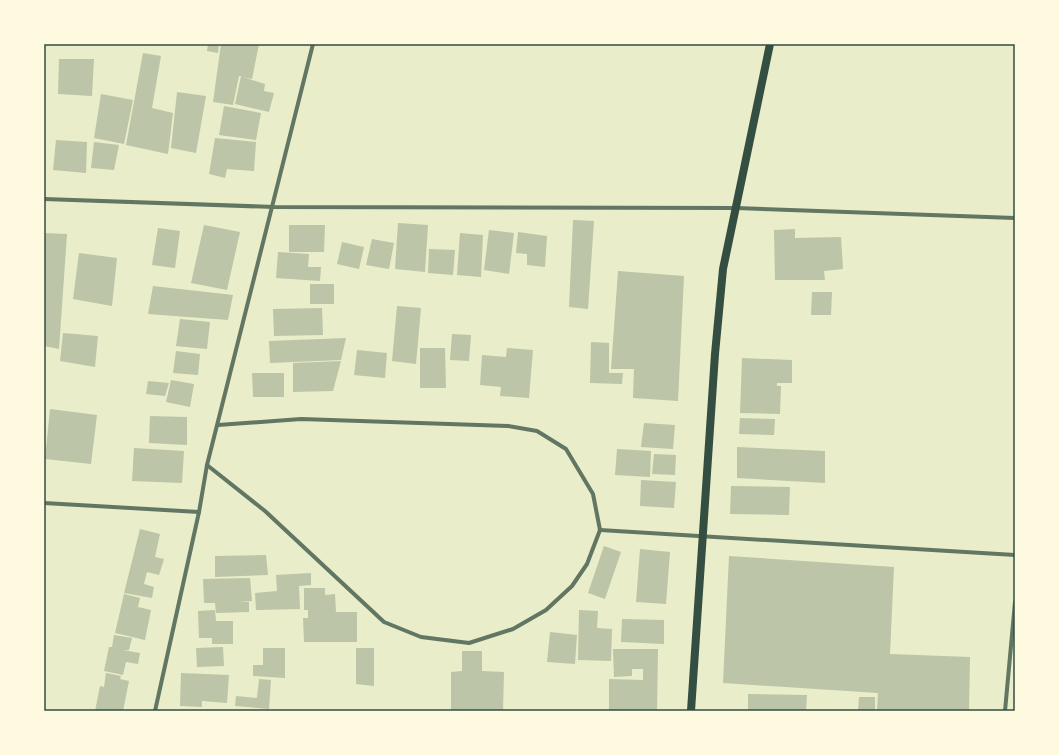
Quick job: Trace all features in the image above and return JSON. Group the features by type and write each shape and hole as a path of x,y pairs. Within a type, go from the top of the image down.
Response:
{"main road":[{"path":"691,711 715,354 723,269 770,44"}],"street":[{"path":"155,711 199,512 207,465 274,207 313,44"},
{"path":"44,199 274,207 736,208 1015,218"},
{"path":"207,465 265,511 384,622 421,637 469,643 513,629 546,610 572,586 587,564 600,530 593,494 566,449 537,431 508,426 301,419 218,425"},
{"path":"44,503 199,512"},
{"path":"600,530 1015,555"},
{"path":"1006,711 1015,602"}],"building":[{"path":"208,44 219,44 218,53 207,51"},
{"path":"221,44 259,44 252,79 243,77 265,84 264,91 274,93 269,112 235,104 241,76 239,76 233,105 213,102"},
{"path":"143,53 161,56 152,108 173,113 168,154 126,145"},
{"path":"59,59 94,59 92,96 58,94"},
{"path":"177,92 206,96 196,153 171,148"},
{"path":"101,94 133,100 124,144 94,138"},
{"path":"224,106 261,113 256,140 219,135"},
{"path":"215,138 256,142 254,171 227,169 225,178 209,174"},
{"path":"56,140 87,142 86,173 53,170"},
{"path":"94,142 119,145 114,170 91,168"},
{"path":"573,220 594,221 588,309 569,307"},
{"path":"398,223 428,225 425,272 395,269"},
{"path":"204,225 240,232 227,290 191,283"},
{"path":"289,225 325,225 324,252 289,252"},
{"path":"158,228 180,231 175,268 152,265"},
{"path":"795,229 795,238 841,237 843,269 824,271 825,280 775,280 774,230"},
{"path":"489,230 514,233 509,274 484,270"},
{"path":"518,232 547,236 545,267 527,265 527,254 516,253"},
{"path":"44,233 67,234 59,349 44,346"},
{"path":"460,233 483,235 481,277 457,275"},
{"path":"372,239 394,243 389,269 366,265"},
{"path":"342,242 364,247 359,269 337,264"},
{"path":"429,249 455,250 453,275 428,273"},
{"path":"278,252 309,254 308,267 321,267 320,281 276,278"},
{"path":"79,253 117,258 112,306 73,299"},
{"path":"618,271 684,276 678,401 633,398 634,369 611,369"},
{"path":"310,284 334,284 334,304 310,304"},
{"path":"153,286 233,295 228,320 148,314"},
{"path":"812,292 832,292 831,315 811,315"},
{"path":"397,306 421,308 416,364 392,361"},
{"path":"322,308 323,335 274,336 273,309"},
{"path":"180,319 210,322 207,349 176,346"},
{"path":"63,333 98,336 95,367 60,361"},
{"path":"452,334 471,335 469,361 450,360"},
{"path":"346,338 341,360 270,363 269,341"},
{"path":"591,342 609,343 609,373 623,373 622,384 590,383"},
{"path":"420,348 445,348 446,388 420,388"},
{"path":"507,348 533,350 529,398 500,396 501,387 480,385 482,355 506,357"},
{"path":"357,350 387,353 385,378 354,375"},
{"path":"176,351 200,354 198,375 173,373"},
{"path":"742,358 792,360 792,383 777,383 777,386 781,386 780,414 740,413"},
{"path":"341,361 333,391 293,392 293,363"},
{"path":"252,373 284,373 284,397 253,397"},
{"path":"171,380 194,384 190,407 166,402"},
{"path":"148,381 169,383 165,396 146,394"},
{"path":"50,409 97,415 91,464 45,459"},
{"path":"150,416 187,417 187,445 149,443"},
{"path":"740,418 775,419 774,435 739,434"},
{"path":"644,423 675,425 673,449 641,447"},
{"path":"737,447 825,451 825,483 737,478"},
{"path":"134,448 184,451 182,483 132,481"},
{"path":"617,449 651,451 650,477 615,475"},
{"path":"654,454 676,455 675,475 652,474"},
{"path":"641,480 676,482 674,508 640,506"},
{"path":"731,486 790,487 789,515 730,514"},
{"path":"140,529 160,534 155,557 164,559 159,575 147,572 144,584 154,587 152,598 124,593"},
{"path":"604,546 621,552 605,599 588,593"},
{"path":"640,549 670,552 666,604 636,602"},
{"path":"266,555 268,575 215,577 215,556"},
{"path":"729,556 894,567 890,654 970,657 969,711 877,711 878,693 723,683"},
{"path":"311,573 311,585 299,586 300,609 256,610 255,593 277,591 276,575"},
{"path":"250,578 252,601 238,602 249,602 249,612 216,613 215,603 204,603 203,579"},
{"path":"304,588 325,588 325,595 335,594 336,612 357,612 357,642 304,642 303,618 308,618 308,610 304,610"},
{"path":"124,594 140,598 138,607 151,610 145,640 115,633"},
{"path":"215,610 216,621 233,621 233,644 212,644 212,638 199,638 198,611"},
{"path":"579,610 598,611 597,628 612,629 611,661 578,660"},
{"path":"622,619 664,620 664,644 621,642"},
{"path":"550,632 577,635 575,664 547,662"},
{"path":"114,635 132,638 129,650 123,650 140,653 138,664 126,662 123,675 104,671 109,647 112,647"},
{"path":"223,647 224,666 197,667 196,648"},
{"path":"263,648 285,648 285,678 253,676 253,665 263,665"},
{"path":"356,648 374,648 374,686 356,684"},
{"path":"613,649 658,649 657,711 609,711 609,679 643,680 643,669 632,669 632,676 614,677"},
{"path":"462,651 482,651 482,671 504,672 503,711 451,711 451,672 462,671"},
{"path":"106,673 121,676 120,679 129,681 123,711 95,711 100,686 104,687"},
{"path":"181,673 229,675 227,703 202,701 202,707 180,706"},
{"path":"259,679 271,680 269,709 235,706 236,696 257,698"},
{"path":"748,694 807,695 806,711 748,711"},
{"path":"859,697 875,697 875,711 858,711"}]}
